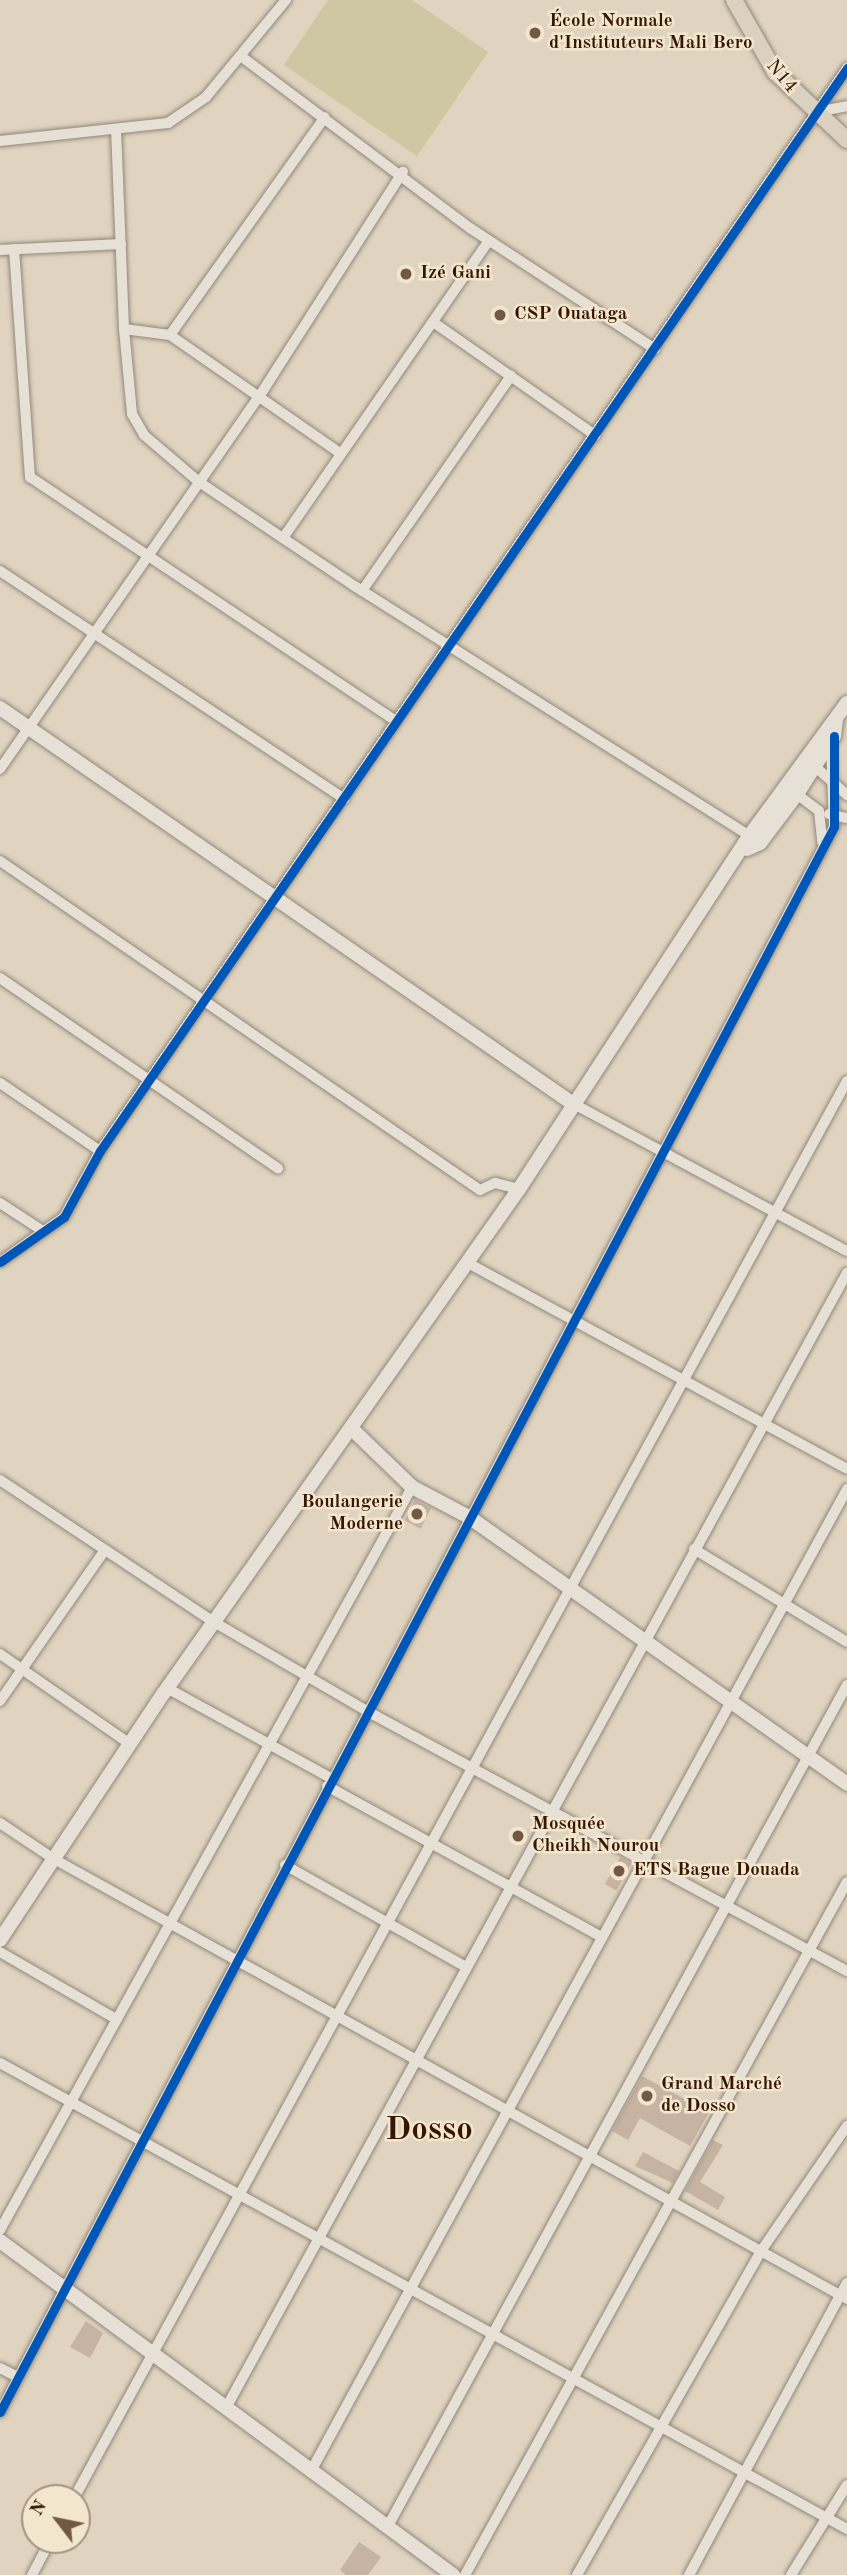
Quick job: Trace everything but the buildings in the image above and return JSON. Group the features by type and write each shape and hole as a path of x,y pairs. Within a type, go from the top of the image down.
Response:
{"main road":[{"name":"N14","path":"734,0 759,50 847,140"},
{"path":"0,1940 167,1688 468,1263 519,1189 572,1103 791,790 847,703"},
{"path":"0,708 572,1103"},
{"path":"810,762 834,736 836,720"},
{"path":"352,1429 412,1487 469,1517 847,1784"},
{"path":"0,2241 453,2575"}],"street":[{"path":"0,141 169,123 206,97 242,57 286,0"},
{"path":"242,57 403,172 489,241 655,349"},
{"path":"0,1262 64,1217 100,1151 206,1004 447,644 820,114 847,68"},
{"path":"820,114 847,106"},
{"path":"170,335 325,117"},
{"path":"116,129 124,329 132,414 144,435 199,482 362,591 752,843"},
{"path":"0,769 258,396 403,172"},
{"path":"283,538 489,241"},
{"path":"0,250 121,244"},
{"path":"14,249 30,477 396,721"},
{"path":"433,322 595,435"},
{"path":"124,329 170,335 341,454"},
{"path":"362,591 511,376"},
{"path":"0,571 344,799"},
{"path":"834,736 835,816"},
{"path":"810,762 847,795"},
{"path":"0,2412 365,1710 469,1517 822,842 834,827 847,818 818,811 791,790"},
{"path":"818,811 822,842"},
{"path":"0,861 480,1190 495,1183 519,1189"},
{"path":"0,978 278,1168"},
{"path":"82,2484 336,2013 432,1843 471,1766 847,1081"},
{"path":"0,1083 100,1151"},
{"path":"572,1103 847,1251"},
{"path":"0,1203 43,1231"},
{"path":"468,1263 572,1316 761,1426 847,1469"},
{"path":"226,2408 552,1806 847,1273"},
{"path":"1,1484 214,1622 365,1710 552,1806 847,1971"},
{"path":"0,2230 412,1487"},
{"path":"311,2470 507,2113 643,1857 847,1489"},
{"path":"694,1549 847,1642"},
{"path":"0,1701 106,1550"},
{"path":"0,1654 130,1744"},
{"path":"388,2526 726,1901 847,1685"},
{"path":"167,1688 268,1744 432,1843 602,1937"},
{"path":"0,1823 54,1859 336,2013 670,2205 844,2297"},
{"path":"285,1865 466,1967"},
{"path":"465,2575 847,1882"},
{"path":"0,1952 116,2019"},
{"path":"0,2063 847,2529"},
{"path":"577,2575 761,2252 847,2126"},
{"path":"688,2575 844,2297 847,2283"},
{"path":"0,2368 19,2377"},
{"path":"791,2575 829,2519 847,2485"},
{"path":"32,2575 43,2554"}],"shaded area":[{"path":"328,0 412,0 488,52 417,156 284,65"}],"cycle path":[{"path":"0,1262 64,1217 100,1151 847,68"},
{"path":"0,2412 834,827 834,736"}],"place":[{"name":"École Normale d'Instituteurs Mali Bero","path":"535,33"},
{"name":"Izé Gani","path":"406,274"},
{"name":"CSP Ouataga","path":"500,315"},
{"name":"Boulangerie Moderne","path":"417,1514"},
{"name":"Mosquée Cheikh Nourou","path":"518,1836"},
{"name":"ETS Bague Douada","path":"619,1871"},
{"name":"Grand Marché de Dosso","path":"647,2096"}],"district":[{"name":"Dosso","path":"429,2131"}]}
